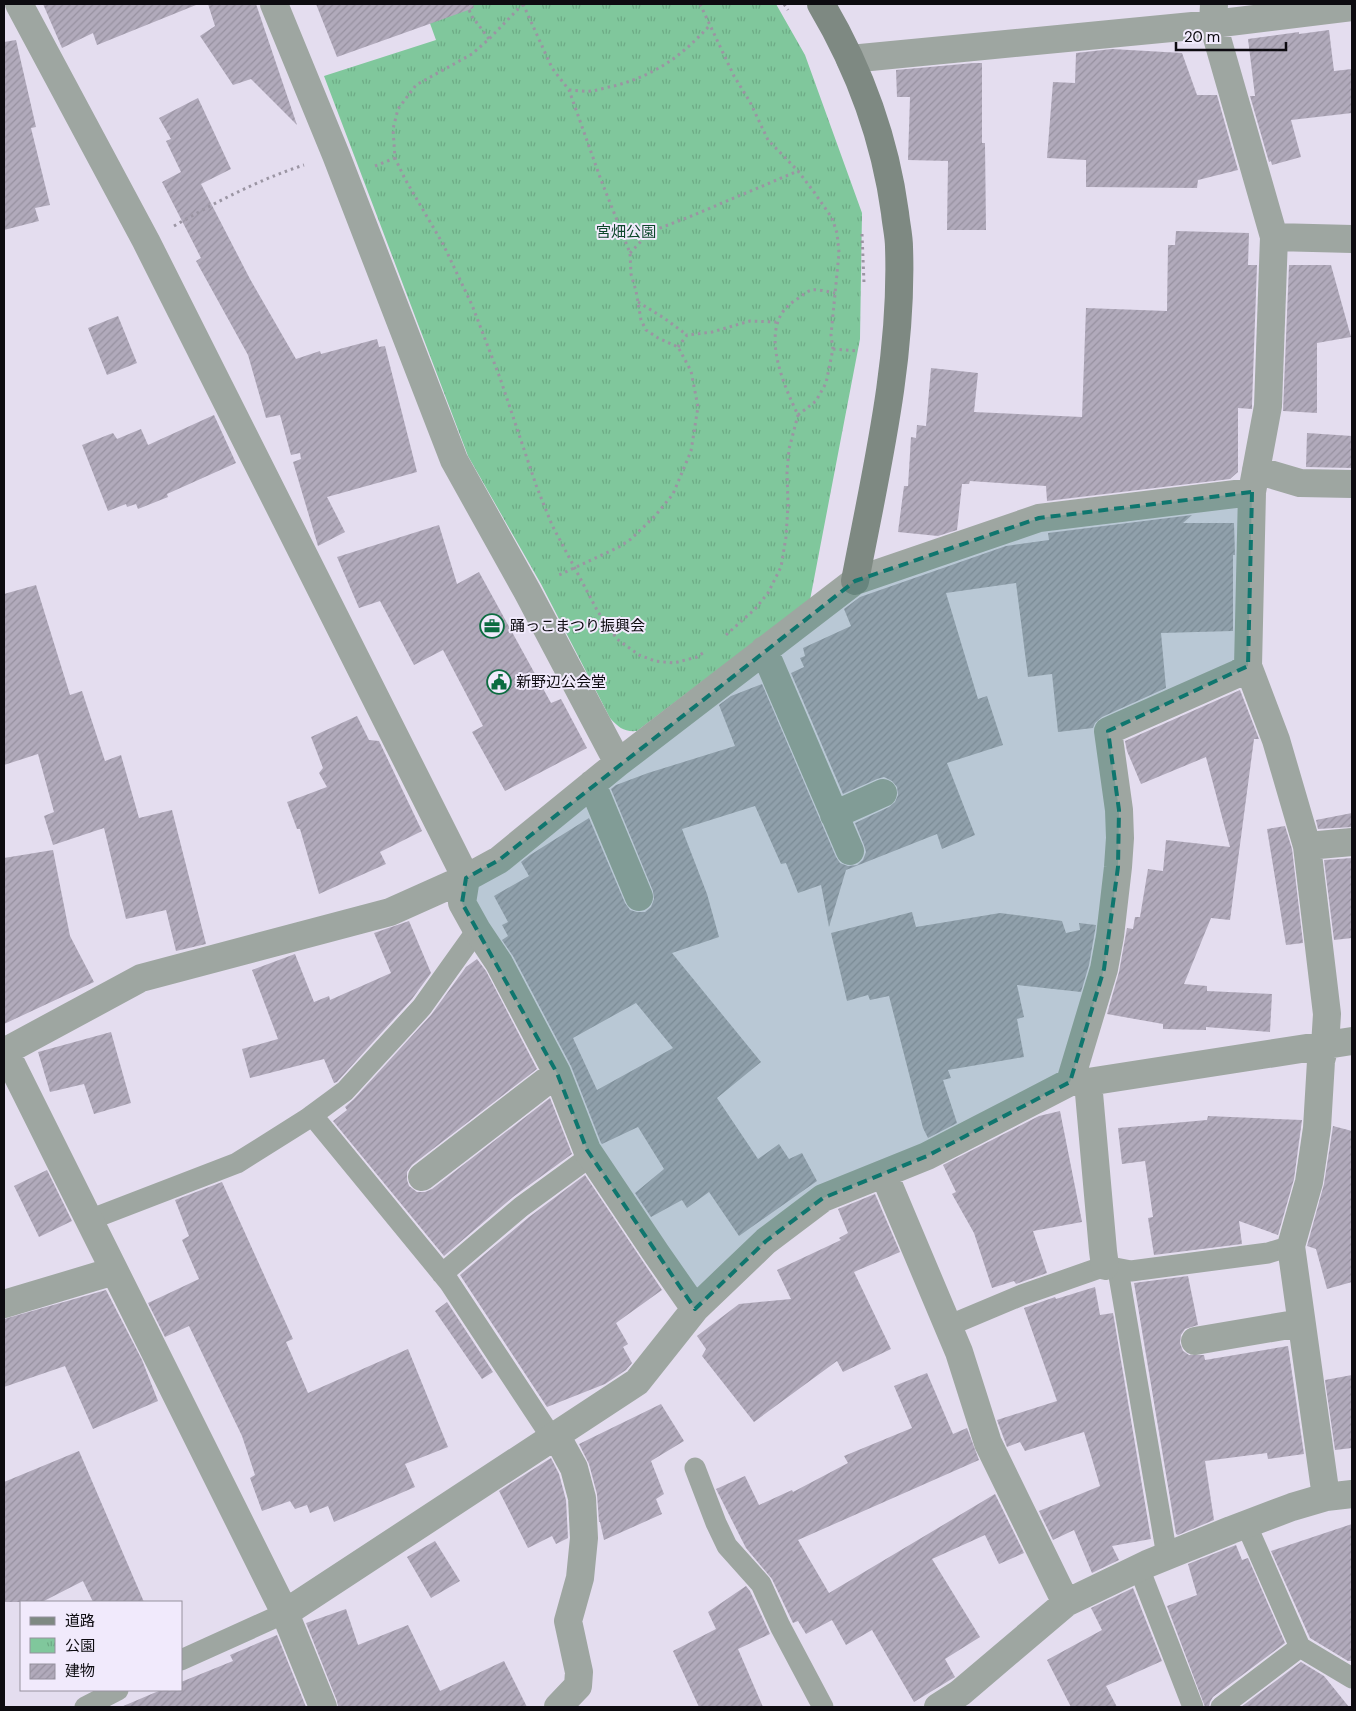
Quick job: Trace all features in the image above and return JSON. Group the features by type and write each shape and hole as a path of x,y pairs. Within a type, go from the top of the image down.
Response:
{"street":[{"path":"19,4 146,241 466,878 462,902 498,963 557,1073 587,1150 695,1308"},
{"path":"274,4 336,155 454,460 527,591 618,763"},
{"path":"821,4 850,59 874,119 891,183 899,246 898,304 892,372 882,442 854,580"},
{"path":"850,59 1213,14 1352,6"},
{"path":"956,1702 1066,1603 1167,1556 1246,1524 1292,1507 1339,1496 1302,1323 1291,1246 1309,1182 1317,1128 1321,1061 1325,1046 1328,1014 1307,846 1276,740 1248,666 1254,481 1268,406 1274,237 1213,14"},
{"path":"1274,237 1352,239"},
{"path":"324,1707 284,1613 4,1051 141,978 390,912 466,878 499,860 618,763 854,580 1039,518 1254,481 1352,484"},
{"path":"764,650 850,851"},
{"path":"1112,1268 1101,1232 1079,1082 1110,936 1118,867 1119,810 1108,731 1239,673 1248,666"},
{"path":"592,784 639,897"},
{"path":"834,815 883,793"},
{"path":"1307,846 1352,842"},
{"path":"284,1613 637,1382 695,1308 766,1241 823,1198 926,1156 1079,1082 1352,1041"},
{"path":"422,1177 557,1073"},
{"path":"884,1174 959,1352 988,1443 1066,1603"},
{"path":"4,1304 114,1271"},
{"path":"1195,1341 1302,1323"},
{"path":"554,1437 574,1468 582,1498 584,1538 580,1578 568,1621 579,1672 578,1686 558,1707"}],"lane":[{"path":"89,1220 237,1163 312,1115 344,1091 422,1006 477,930"},
{"path":"312,1115 442,1274 554,1437"},
{"path":"442,1274 521,1207 592,1155"},
{"path":"948,1326 1022,1295 1112,1268 1130,1271 1268,1253 1291,1246"},
{"path":"1112,1268 1167,1556"},
{"path":"695,1468 727,1546 761,1584 780,1626 823,1707"},
{"path":"1246,1524 1300,1648 1352,1678"},
{"path":"1140,1568 1193,1707"},
{"path":"182,1660 284,1613"},
{"path":"1221,1707 1300,1648"},
{"path":"85,1707 116,1691"}],"path":[{"path":"467,4 471,15 489,39"},
{"path":"574,567 619,547 631,539 655,516 673,494 691,451 698,407 691,371 678,347 646,330 641,320 631,274 630,253 601,180 569,90 552,68 523,4 489,39 464,59 416,85 398,109 393,129 395,158 405,179 443,244 472,305 552,525 574,567 598,612 617,639 639,655 655,661 674,663 697,657 713,646"},
{"path":"700,4 768,140 798,171 832,218 837,233 839,253 831,335 833,349 826,383 816,400 798,416 789,449 786,537 781,567 768,593 755,610 724,637"},
{"path":"784,4 788,12"},
{"path":"569,90 591,91 634,81 653,73 696,40 710,25"},
{"path":"146,241 237,191 279,173 336,155"},
{"path":"630,253 646,236 660,228 689,218 798,171"},
{"path":"862,227 864,284"},
{"path":"798,416 786,391 781,374 776,352 776,322 779,315 792,302 812,290 835,293"},
{"path":"637,302 664,318 687,335 712,332 750,321 776,322"},
{"path":"678,347 687,335"},
{"path":"862,347 862,356"},
{"path":"833,349 858,351"}],"highlighted area":[{"path":"1252,492 1248,666 1108,731 1119,810 1118,867 1104,969 1070,1082 927,1156 823,1198 766,1241 695,1309 587,1150 557,1073 462,903 466,878 499,860 855,581 1039,518"}],"green space":[{"name":"宮畑公園","path":"423,4 776,4 805,55 862,213 860,339 810,600 637,731 622,729 610,718 541,584 468,456 324,76 436,40"}],"building":[{"path":"43,4 196,5 97,45 93,33 62,48"},
{"path":"208,4 256,4 297,125 251,79 233,85 200,36 215,26"},
{"path":"316,4 473,4 474,8 337,57"},
{"path":"1329,30 1334,71 1352,69 1352,113 1291,120 1301,157 1272,165 1271,161 1269,162 1250,96 1255,96 1248,39"},
{"path":"16,40 36,127 31,128 50,205 35,208 39,221 4,230 4,42"},
{"path":"1112,49 1182,53 1197,95 1217,95 1238,170 1198,180 1197,188 1086,187 1086,160 1047,158 1053,82 1075,83 1076,53"},
{"path":"982,63 982,143 985,143 986,230 947,230 948,161 908,160 910,97 897,97 896,70"},
{"path":"198,98 231,169 201,184 250,279 296,359 320,351 321,354 377,339 379,347 385,346 417,472 327,497 345,532 318,546 293,462 301,459 300,453 291,455 280,415 266,418 248,355 196,261 201,258 162,182 181,172 166,141 171,139 159,118"},
{"path":"1176,231 1249,233 1248,265 1257,265 1252,409 1238,408 1238,472 1230,479 1047,501 1046,486 970,481 969,484 962,484 957,530 938,536 898,532 904,486 908,486 911,437 916,438 917,425 926,426 931,368 978,373 974,412 1082,417 1086,308 1167,311 1168,245 1175,245"},
{"path":"1289,265 1331,265 1351,337 1317,343 1317,413 1283,411"},
{"path":"118,316 137,363 107,375 88,328"},
{"path":"214,415 236,463 167,494 168,497 138,509 136,504 127,507 126,504 108,511 82,445 113,433 117,439 141,429 148,445"},
{"path":"1307,433 1352,436 1352,468 1306,467"},
{"path":"1192,515 1183,523 1234,523 1233,631 1161,633 1166,688 1102,717 1095,723 1093,728 1058,732 1052,674 1028,677 1016,583 946,593 978,699 987,696 1003,745 947,763 975,835 942,849 937,834 846,870 829,927 821,885 798,893 786,863 781,864 755,806 682,829 707,894 719,937 672,953 761,1062 717,1098 758,1159 779,1144 789,1159 802,1153 817,1181 739,1236 709,1192 687,1208 682,1200 651,1217 635,1193 664,1169 638,1127 601,1143 571,1066 513,956 502,940 508,936 502,925 508,922 494,896 529,876 521,862 589,818 625,903 630,910 645,912 651,907 654,899 653,891 611,789 616,785 648,773 735,746 719,705 731,696 762,684 836,857 840,863 848,866 857,865 863,860 866,852 855,823 889,807 895,802 898,795 897,787 892,781 884,777 843,794 791,673 804,667 800,658 805,656 803,648 851,626 844,609 860,597 1006,546 1049,540 1048,533","holes":["636,1003 673,1048 597,1090 573,1038"]},
{"name":"新野辺公会堂","path":"439,525 457,584 479,572 551,703 561,699 587,748 505,791 472,732 483,726 443,650 414,665 380,601 359,608 337,557"},
{"path":"36,585 70,695 82,691 105,761 121,755 139,818 172,810 206,944 176,951 166,910 126,919 104,828 53,845 44,816 54,812 38,754 4,765 4,594"},
{"path":"1240,690 1259,739 1254,739 1230,920 1211,918 1184,984 1207,986 1207,991 1272,994 1270,1032 1206,1027 1206,1030 1163,1029 1163,1024 1107,1014 1119,972 1127,928 1133,929 1135,917 1140,917 1148,869 1163,871 1166,840 1230,847 1206,757 1141,784 1127,751 1125,741"},
{"path":"357,716 369,740 379,741 422,831 380,852 386,864 319,894 300,829 297,829 287,802 327,787 319,773 323,768 311,737"},
{"path":"1352,813 1352,827 1318,829 1316,820"},
{"path":"1285,826 1292,849 1303,943 1286,945 1267,829"},
{"path":"53,850 70,936 94,982 4,1024 4,858"},
{"path":"1352,858 1352,938 1334,940 1324,860"},
{"path":"912,912 916,927 1000,913 1062,921 1066,933 1080,930 1079,923 1096,925 1089,965 1081,992 1017,985 1024,1017 1017,1019 1024,1057 948,1070 951,1078 943,1080 957,1123 928,1138 923,1128 889,996 870,1000 868,995 847,1001 831,933"},
{"path":"409,921 431,973 412,999 337,1082 334,1083 324,1059 250,1078 242,1049 278,1039 252,970 295,954 314,1002 329,996 330,1000 391,973 374,933"},
{"path":"477,959 486,971 537,1069 412,1165 407,1172 409,1186 417,1192 425,1192 432,1189 550,1098 572,1154 513,1197 444,1256 333,1121 347,1110 345,1107 431,1015 466,967"},
{"path":"111,1032 131,1103 94,1114 84,1084 50,1092 38,1052"},
{"path":"1060,1111 1082,1222 1033,1231 1047,1273 1016,1284 1014,1281 992,1288 974,1233 952,1194 956,1192 943,1165 1039,1116"},
{"path":"1208,1116 1302,1120 1294,1179 1278,1235 1239,1221 1242,1244 1154,1255 1148,1218 1153,1217 1145,1161 1122,1164 1118,1128 1207,1120"},
{"path":"1333,1126 1352,1131 1352,1282 1327,1289 1316,1249 1307,1246 1324,1184"},
{"path":"47,1170 72,1221 39,1237 14,1186"},
{"path":"585,1175 662,1290 616,1323 628,1344 623,1347 632,1363 626,1370 605,1384 547,1407 460,1275 529,1217"},
{"path":"222,1182 293,1339 286,1342 308,1393 408,1349 448,1447 405,1464 415,1487 334,1522 328,1506 310,1513 307,1505 295,1509 290,1501 262,1511 250,1478 255,1475 242,1436 189,1326 165,1337 148,1303 199,1279 182,1240 189,1236 175,1200"},
{"path":"875,1194 900,1252 854,1272 891,1349 843,1372 837,1361 754,1422 702,1356 706,1349 697,1336 739,1304 791,1299 777,1270 841,1240 839,1238 848,1233 838,1209"},
{"path":"1188,1276 1198,1325 1185,1329 1181,1335 1180,1343 1183,1351 1189,1355 1204,1355 1205,1360 1288,1346 1304,1454 1268,1459 1267,1453 1205,1461 1214,1520 1178,1535 1176,1534 1134,1283"},
{"path":"1095,1287 1100,1315 1113,1313 1151,1539 1112,1546 1119,1560 1092,1573 1074,1530 1053,1540 1039,1511 1100,1486 1084,1432 1025,1451 1020,1442 1007,1447 997,1420 1057,1401 1024,1308 1055,1297 1056,1299"},
{"path":"106,1290 142,1360 158,1401 93,1429 65,1366 4,1387 4,1319"},
{"path":"447,1302 493,1372 482,1379 435,1311"},
{"path":"927,1373 953,1434 967,1428 979,1460 798,1540 829,1593 995,1494 1024,1553 999,1564 985,1535 932,1559 980,1637 945,1659 955,1677 914,1702 872,1630 846,1645 832,1620 806,1634 798,1621 793,1623 772,1579 746,1548 716,1489 745,1476 759,1505 792,1490 793,1492 848,1463 844,1456 912,1428 894,1386"},
{"path":"1352,1375 1352,1448 1335,1450 1325,1380"},
{"path":"661,1404 684,1441 651,1461 664,1494 656,1499 662,1514 604,1540 599,1522 597,1494 589,1464 579,1444"},
{"path":"79,1451 144,1601 93,1601 83,1581 44,1601 4,1602 4,1482"},
{"path":"551,1458 559,1474 566,1500 568,1538 556,1544 552,1536 528,1548 499,1491"},
{"path":"1352,1524 1352,1661 1348,1661 1310,1638 1271,1551"},
{"path":"435,1541 460,1581 431,1598 407,1557"},
{"path":"1236,1545 1242,1560 1248,1558 1285,1643 1213,1697 1209,1707 1205,1707 1167,1606 1197,1595 1188,1564"},
{"path":"746,1586 770,1634 738,1649 763,1707 699,1707 673,1651 716,1629 708,1612"},
{"path":"1133,1588 1162,1661 1106,1686 1117,1707 1071,1707 1047,1660 1102,1630 1091,1608"},
{"path":"346,1609 358,1645 408,1625 440,1691 504,1661 527,1707 338,1707 306,1623"},
{"path":"277,1635 306,1707 121,1707 159,1691 182,1691 182,1682 233,1661 230,1655"},
{"path":"1301,1662 1324,1676 1349,1707 1241,1707"}],"place":[{"name":"踊っこまつり振興会","path":"492,626"},
{"name":"新野辺公会堂","path":"499,682"}]}
